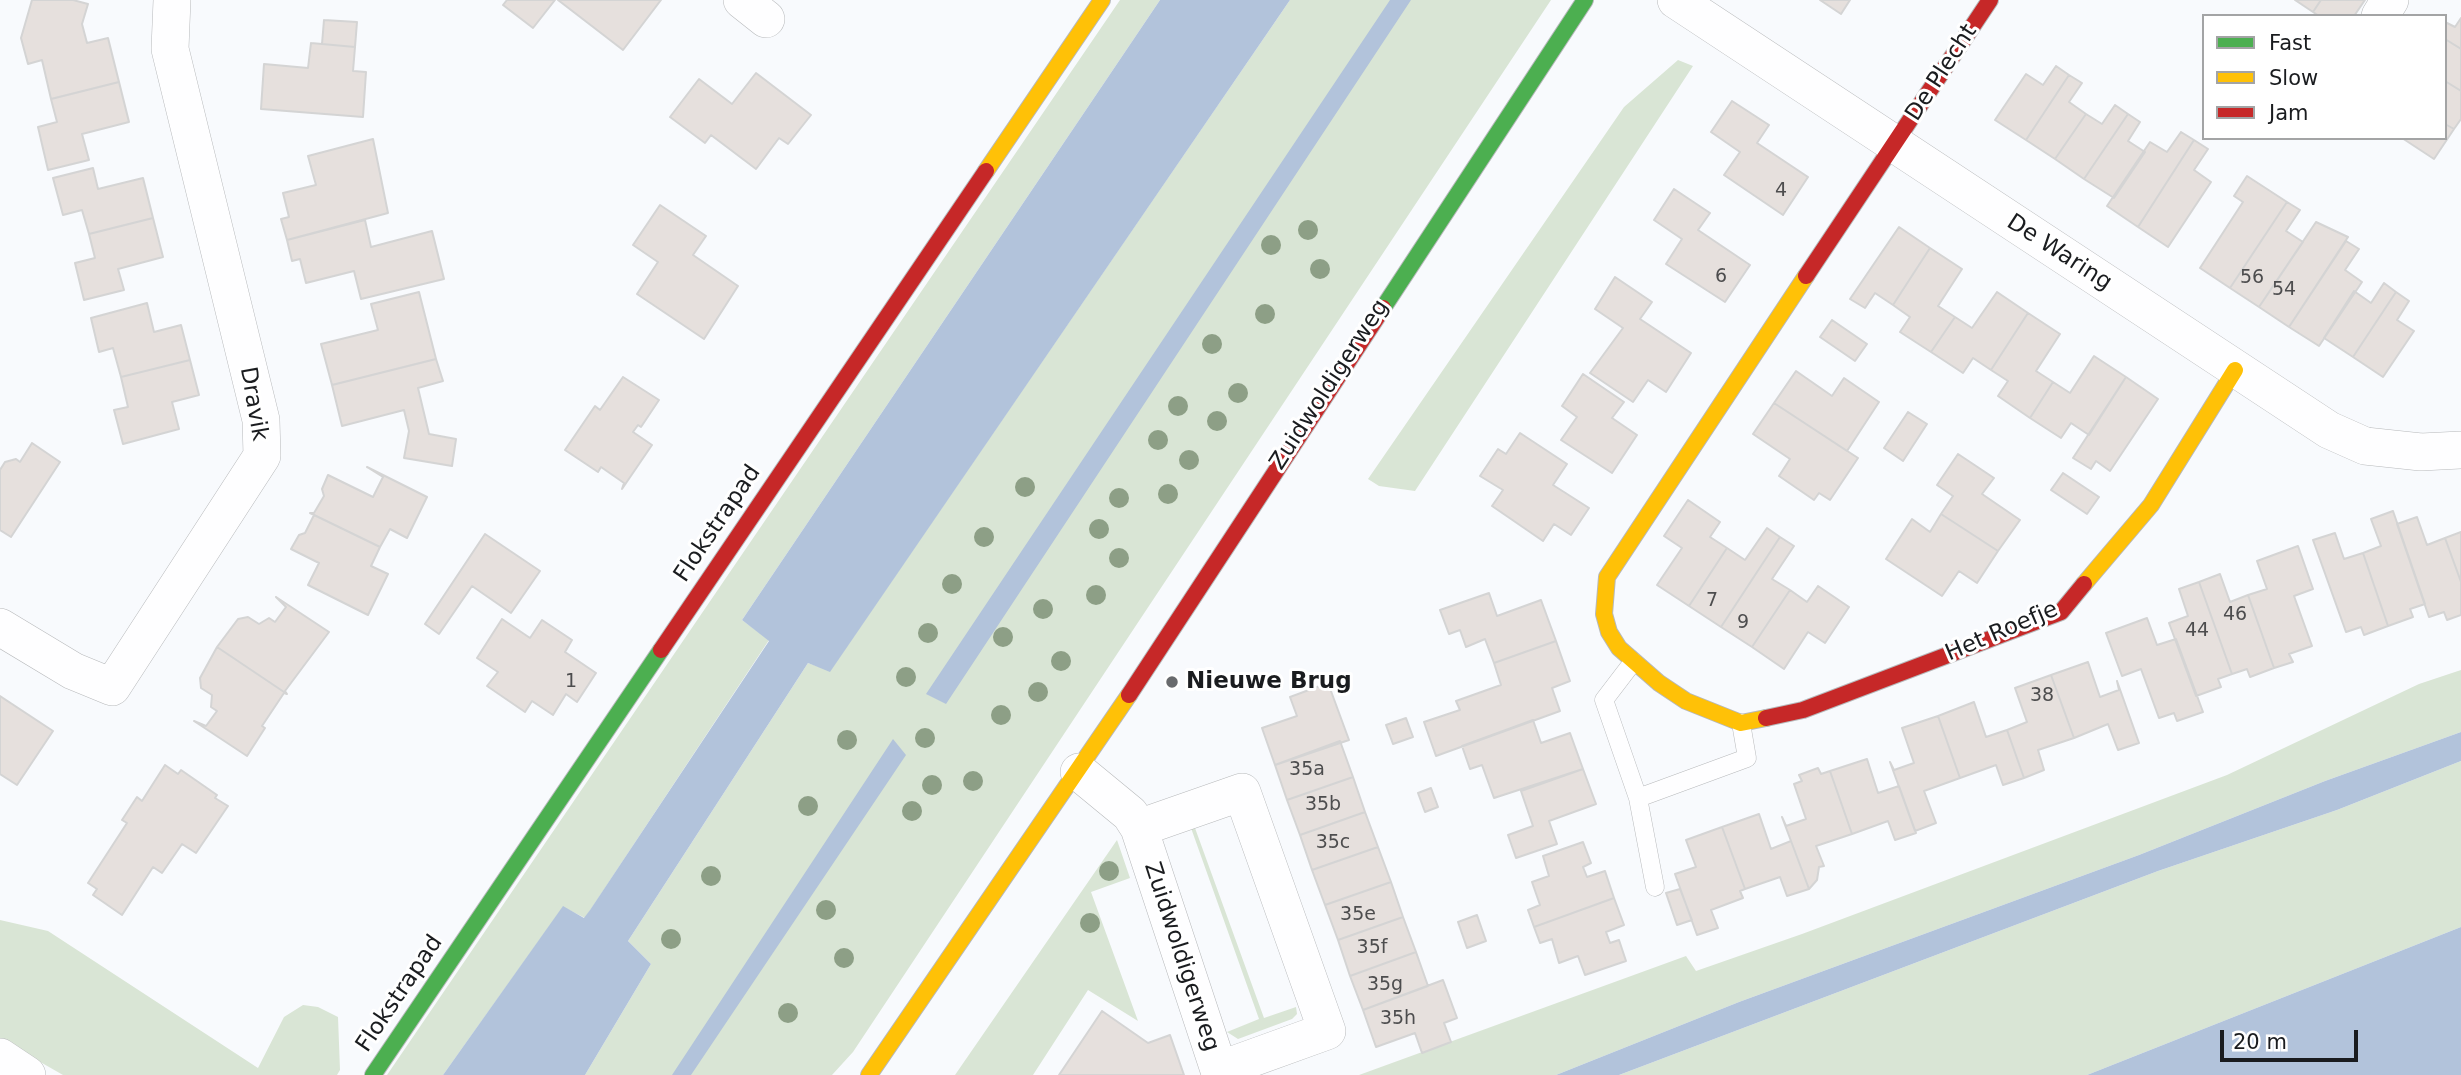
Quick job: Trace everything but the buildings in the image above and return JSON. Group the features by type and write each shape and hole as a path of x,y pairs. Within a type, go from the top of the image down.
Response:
{"street":[{"name":"Dravik","path":"0,627 73,671 111,687 262,456 261,420 170,48 172,0"},
{"name":"Flokstrapad","path":"373,1075 1102,0"},
{"name":"Zuidwoldigerweg","path":"869,1075 1079,772 1585,0"},
{"name":"De Waring","path":"1676,0 2329,430 2365,446 2421,452 2461,450"},
{"name":"De Plecht","path":"1894,145 1990,0"},
{"path":"1741,723 1686,701 1633,662 1609,632 1604,596 1607,578 1894,145"},
{"name":"Het Roefje","path":"1741,723 1803,710 2061,612 2151,505 2235,370"},
{"name":"Zuidwoldigerweg","path":"1079,772 1130,814 1139,828 1219,1070 1327,1031 1242,792 1139,828"},
{"path":"0,1056 27,1075"}],"lane":[{"path":"1633,662 1604,700 1639,798 1655,887"},
{"path":"1639,798 1748,758 1741,723"}],"green space":[{"path":"1120,0 1160,0 742,620 769,640 585,918 563,907 443,1075 387,1075"},
{"path":"1290,0 1551,0 853,1052 832,1075 585,1075 651,964 628,941 808,663 830,671"},
{"path":"1678,60 1693,66 1415,491 1379,486 1368,479 1624,107"},
{"path":"2461,670 2461,732 2325,781 2139,855 1739,1002 1556,1075 1359,1075 1686,956 1696,971 1802,934 2227,775 2419,684"},
{"path":"2461,761 2461,927 2087,1075 1619,1075 2158,871 2337,810"},
{"path":"1197,825 1195,828 1264,1018 1296,1007 1297,1014 1292,1019 1238,1039 1227,1032 1259,1019 1191,828"},
{"path":"1117,840 1130,878 1091,892 1138,1021 1088,990 1033,1075 955,1075"},
{"path":"0,920 48,931 258,1068 284,1017 303,1005 318,1007 338,1017 340,1070 337,1075 63,1075 0,1039"}],"water":[{"path":"1160,0 1290,0 830,672 808,663 628,941 651,964 585,1075 443,1075 563,906 584,918 590,910 769,641 742,620"},
{"path":"1390,0 1411,0 946,704 926,694"},
{"path":"2461,732 2461,761 2337,810 2158,871 1619,1075 1556,1075 1739,1002 2139,855 2325,781"},
{"path":"893,739 906,755 691,1075 672,1075"},
{"path":"2461,927 2461,1075 2087,1075"}],"traffic: fast":[{"path":"1383,308 1585,0"},
{"path":"373,1075 661,650"}],"traffic: slow":[{"path":"986,171 1102,0"},
{"path":"1766,718 1741,723 1686,701 1659,683 1619,648 1609,632 1604,614 1607,577 1806,276"},
{"path":"2084,584 2151,505 2235,370"},
{"path":"869,1075 1129,695"}],"traffic: jam":[{"path":"1806,276 1990,0"},
{"path":"661,650 986,171"},
{"path":"1129,695 1383,308"},
{"path":"1766,718 1803,710 2061,612 2084,584"}],"place":[{"name":"Nieuwe Brug","path":"1172,682"}]}
